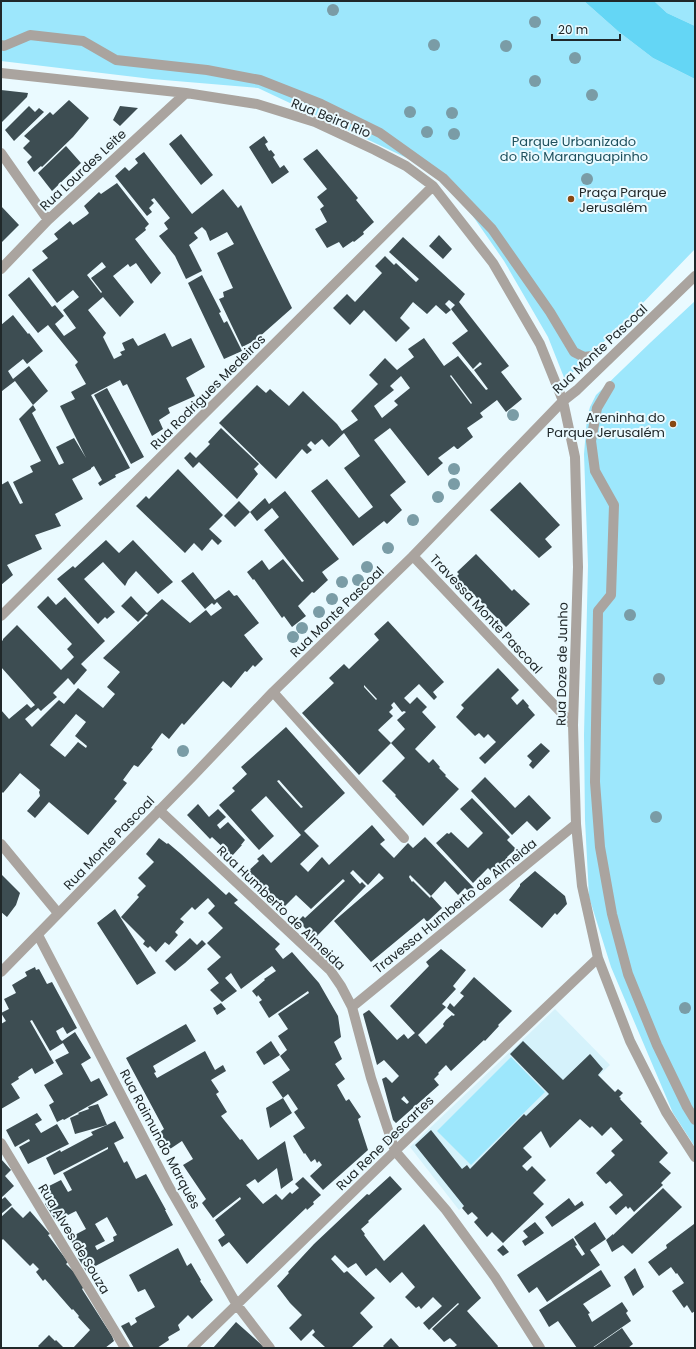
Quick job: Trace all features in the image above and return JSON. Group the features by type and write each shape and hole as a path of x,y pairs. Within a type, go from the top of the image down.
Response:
{"street":[{"path":"1,45 4,46 30,35 83,41 116,60 207,70 260,80 321,104 380,133 443,178 492,229 550,312 574,352 584,357 592,356"},
{"name":"Rua Beira Rio","path":"1,73 186,93 257,104 314,122 375,150 406,166 433,186"},
{"name":"Rua Lourdes Leite","path":"1,269 48,220 186,93"},
{"path":"1,153 48,220"},
{"name":"Rua Doze de Junho","path":"433,186 493,262 540,344 563,401 575,457 578,567 573,725 576,824 582,886 598,958 630,1041 666,1112 695,1157"},
{"name":"Rua Rodrigues Medeiros","path":"1,616 433,186"},
{"name":"Rua Monte Pascoal","path":"1,972 273,692 413,556 563,401 577,390 695,276"},
{"path":"610,386 597,408 591,441 595,471 614,506 611,595 598,611 595,782 600,846 612,914 628,974 657,1045 687,1107 695,1120"},
{"name":"Travessa Monte Pascoal","path":"413,556 573,725"},
{"path":"273,692 404,838"},
{"name":"Rua Humberto de Almeida","path":"159,810 330,970 341,986 352,1007 371,1078 395,1151 446,1210 495,1277 540,1348"},
{"name":"Travessa Humberto de Almeida","path":"352,1007 576,824"},
{"path":"1,844 58,913"},
{"name":"Rua Raimundo Marquês","path":"38,935 169,1187 237,1305 270,1348"},
{"name":"Rua Rene Descartes","path":"192,1348 395,1151 598,958"},
{"name":"Rua Alves de Souza","path":"1,1143 125,1348"}],"shaded area":[{"path":"584,1 654,1 667,13 695,26 695,79 653,58 619,32"},
{"path":"555,1009 610,1065 459,1210 410,1147"}],"green space":[{"name":"Parque Urbanizado do Rio Maranguapinho","path":"1,1 584,1 619,32 653,58 695,79 695,249 565,380 548,337 504,261 445,176 258,88 152,79 1,61"},
{"path":"654,1 695,1 695,26 667,13"},
{"path":"695,301 695,1147 673,1113 611,967 589,897 585,820 584,735 588,565 584,454 587,418 590,407 596,395"},
{"path":"511,1057 545,1092 471,1165 437,1131"}],"building":[{"path":"1,90 28,93 27,97 1,123"},
{"path":"69,100 89,118 73,137 42,167 41,166 34,172 27,162 32,157 23,148 30,141 24,136 50,112 53,115"},
{"path":"29,106 35,112 39,108 44,112 14,141 5,130"},
{"path":"120,106 138,108 120,126 113,120"},
{"path":"181,134 213,175 201,185 169,144"},
{"path":"264,136 268,142 265,144 269,151 271,150 275,155 273,157 280,168 284,165 289,172 272,184 249,147"},
{"path":"66,146 81,163 52,191 38,173"},
{"path":"317,149 358,198 356,200 374,222 363,232 364,234 343,248 339,242 327,248 315,229 327,222 320,209 324,206 317,197 327,189 303,159"},
{"path":"144,152 192,214 223,189 238,208 241,205 292,308 258,339 242,347 219,299 224,297 223,292 233,288 217,253 234,244 227,232 210,241 206,231 202,227 194,233 198,238 189,245 202,271 186,279 175,256 159,236 168,229 164,223 170,218 154,198 151,200 154,203 149,208 152,212 147,216 115,176 125,167 129,171 138,163 135,159"},
{"path":"117,183 149,224 145,228 146,230 135,239 161,273 151,284 136,263 130,267 128,264 113,276 134,302 120,317 103,297 88,310 106,333 103,337 114,359 122,355 120,352 125,350 122,343 133,338 138,346 165,333 172,347 191,338 205,367 186,378 195,396 168,408 170,413 159,420 163,429 152,436 127,384 123,386 120,380 91,395 130,468 115,475 116,477 100,486 98,483 102,480 94,466 72,479 83,499 55,514 61,526 35,535 42,549 7,565 13,575 1,585 1,485 8,481 20,504 23,503 13,482 33,472 30,466 41,461 19,419 33,405 36,410 32,413 59,465 64,463 56,447 74,438 86,458 60,406 75,399 71,392 86,384 75,365 78,362 48,325 38,333 8,295 29,277 52,307 55,305 64,316 55,324 64,336 76,328 63,310 79,297 73,290 57,303 32,270 48,258 42,251 58,239 54,234 70,221 73,225 87,215 89,213 84,206 99,192 101,194","holes":["102,262 106,267 91,278 102,292 101,293 87,275"]},
{"path":"1,206 19,225 1,243"},
{"path":"439,235 452,249 443,259 429,246"},
{"path":"403,237 465,294 459,302 509,366 501,372 522,399 506,412 497,400 480,413 483,417 467,428 473,437 458,449 454,446 438,458 443,463 428,476 390,428 374,440 406,482 390,495 402,510 387,524 384,521 353,546 311,491 327,479 359,518 373,507 344,468 360,456 344,433 329,447 322,439 315,445 311,441 307,445 312,450 307,454 302,449 276,479 219,423 257,385 266,393 270,389 289,406 303,391 337,424 342,431 358,420 351,411 378,384 369,375 385,358 397,370 414,357 408,349 424,338 444,366 458,356 486,390 488,389 474,370 482,364 480,362 473,369 452,343 468,331 451,309 455,305 449,300 445,304 451,310 446,314 436,305 427,314 413,302 400,318 410,328 396,342 364,310 350,325 333,308 347,294 355,302 382,273 375,266 385,256 394,265 396,263 416,282 419,279 389,252","holes":["451,375 472,403 471,404 450,376","401,376 410,388 394,401 398,405 382,418 374,406 394,390 390,386"]},
{"path":"202,275 221,312 219,313 224,323 227,321 242,351 224,359 188,283"},
{"path":"13,315 43,351 27,364 23,359 8,371 13,379 29,366 48,391 33,405 15,381 2,391 1,390 1,325"},
{"path":"107,388 144,457 131,464 94,395"},
{"path":"221,428 259,464 254,469 258,474 237,499 199,462 193,468 184,458 190,452 196,458 210,444 208,442"},
{"path":"178,469 223,515 209,529 222,541 218,545 212,539 202,551 194,543 185,553 136,506 146,496 149,499"},
{"path":"520,482 560,525 545,539 552,547 539,558 490,510"},
{"path":"285,491 339,559 322,572 328,580 314,593 312,592 298,606 306,616 292,627 284,616 282,618 254,579 253,580 247,572 262,560 269,570 283,559 302,582 304,581 264,530 279,517 272,508 257,521 250,512 265,498 269,504"},
{"path":"239,501 250,512 235,527 224,516"},
{"path":"106,540 119,553 133,540 173,582 158,594 136,571 125,586 103,562 84,579 115,612 107,619 105,617 98,624 57,579 73,566 75,568"},
{"path":"476,554 512,591 514,589 530,604 506,627 456,577 459,574 457,572"},
{"path":"193,572 215,600 229,590 234,596 237,595 259,623 244,635 263,659 255,667 253,665 247,672 245,671 231,688 223,681 184,725 182,723 169,739 162,733 151,748 153,749 138,767 134,765 123,780 127,783 114,799 117,801 88,835 49,802 35,818 27,811 40,796 40,790 20,773 3,793 1,791 1,710 9,719 27,704 31,708 35,705 1,667 1,642 17,625 61,670 74,657 67,649 72,644 37,607 48,596 56,605 65,597 105,641 81,664 87,670 74,685 68,678 53,693 57,697 41,711 38,708 25,719 32,727 59,700 64,704 78,688 103,708 115,694 107,687 120,672 103,658 148,615 146,614 138,622 121,606 131,596 147,613 162,599 190,623 206,610 211,616 222,608 217,602 214,605 212,603 205,609 181,581","holes":["76,714 86,722 75,736 87,746 86,748 78,742 65,757 50,745"]},
{"path":"388,621 444,682 433,692 437,697 434,700 419,684 404,698 410,704 417,697 427,707 422,712 436,727 415,749 429,763 433,759 446,775 445,776 459,789 423,826 382,781 405,758 391,743 359,775 302,713 334,683 329,678 344,664 349,669 379,640 374,634","holes":["364,685 377,699 376,700 364,687","394,702 402,712 406,712 397,720 405,729 391,743 378,730 393,716 389,712 393,708 391,705"]},
{"path":"498,668 519,690 511,698 517,705 523,699 535,715 485,764 479,758 496,742 488,734 484,738 479,733 475,736 456,717 464,708 461,705"},
{"path":"286,727 345,793 304,831 319,846 300,864 308,872 322,857 329,865 372,825 385,840 380,844 394,858 408,843 413,848 425,837 474,888 469,892 465,888 458,895 445,881 431,896 442,908 427,922 424,918 371,962 334,921 384,878 379,873 368,885 353,870 350,873 360,884 362,882 366,886 315,938 298,921 303,916 305,918 345,881 343,879 311,909 296,895 284,907 253,880 251,882 244,875 259,861 257,859 263,854 271,863 301,835 266,796 251,810 274,836 259,850 219,805 235,791 232,788 247,774 241,767","holes":["279,780 303,807 301,808 277,781","410,875 431,896 430,898 413,881 412,882 409,877"]},
{"path":"541,743 550,751 533,769 529,765 532,761 527,756"},
{"path":"485,777 515,808 529,795 551,818 537,831 527,821 512,835 471,791"},
{"path":"472,798 510,837 507,840 516,849 493,873 488,868 473,883 436,843 447,833 449,834 451,832 468,848 483,833 460,809"},
{"path":"198,804 209,817 218,809 226,817 217,825 220,829 228,822 245,840 232,856 212,837 210,839 187,815"},
{"path":"159,838 167,844 168,843 181,854 226,895 229,892 238,900 234,903 280,944 275,949 283,959 292,952 319,983 338,1016 341,1037 334,1042 342,1059 335,1064 345,1079 337,1085 346,1101 349,1099 361,1117 358,1119 368,1150 323,1190 310,1176 322,1165 319,1161 317,1163 315,1159 311,1162 305,1153 304,1154 293,1136 305,1128 294,1112 298,1109 288,1094 283,1098 272,1082 290,1070 280,1056 287,1050 278,1036 288,1029 278,1014 309,993 308,991 269,1018 259,1002 262,1000 252,991 265,980 264,979 276,971 272,966 241,989 231,973 225,978 237,991 222,1002 210,990 219,983 207,969 221,957 207,943 223,928 208,913 215,906 208,898 195,910 192,907 180,919 184,922 175,932 178,935 169,945 165,942 156,952 150,946 148,948 143,944 145,941 121,917 139,897 137,895 146,886 138,878 154,862 146,854"},
{"path":"535,871 565,896 567,904 557,915 555,913 542,928 509,900 520,884"},
{"path":"1,874 20,893 16,905 7,917 1,912"},
{"path":"115,909 156,973 137,985 97,923"},
{"path":"190,938 197,945 202,940 206,944 175,971 165,961"},
{"path":"441,949 466,970 453,986 456,989 442,1004 446,1007 418,1035 426,1044 444,1026 443,1024 446,1020 452,1015 455,1015 447,1008 450,1003 454,1007 464,996 460,993 474,977 512,1011 485,1041 484,1040 451,1071 446,1065 434,1079 439,1085 396,1123 393,1120 382,1079 386,1077 392,1083 399,1076 384,1060 377,1065 363,1014 369,1010 397,1040 404,1034 408,1039 415,1033 390,1006 429,966 426,962","holes":["404,1096 409,1102 407,1104 401,1099"]},
{"path":"35,967 36,970 39,969 47,984 52,982 77,1028 67,1034 63,1027 56,1031 60,1039 62,1041 75,1032 91,1058 81,1064 91,1082 99,1078 108,1095 64,1120 63,1119 57,1122 49,1105 54,1102 44,1085 63,1074 55,1060 69,1053 63,1043 50,1051 32,1020 30,1021 54,1063 35,1074 32,1068 18,1077 19,1079 11,1084 20,1098 1,1109 1,1024 6,1021 1,1013 9,1009 4,999 16,993 12,985 27,976 25,972"},
{"path":"221,1003 226,1009 217,1015 213,1008"},
{"path":"186,1024 196,1041 153,1066 156,1072 154,1073 157,1078 205,1051 215,1070 223,1065 226,1071 211,1080 219,1092 216,1094 227,1112 221,1116 240,1140 242,1139 258,1160 285,1141 293,1180 281,1189 277,1168 258,1183 255,1179 246,1185 263,1204 276,1194 282,1200 290,1192 292,1194 299,1188 295,1184 303,1177 321,1195 313,1202 314,1204 307,1210 306,1208 247,1264 229,1242 222,1247 218,1240 225,1235 215,1220 241,1199 240,1197 213,1218 202,1203 206,1199 183,1165 193,1159 182,1141 170,1149 160,1132 164,1129 126,1058"},
{"path":"271,1041 280,1055 264,1065 256,1052"},
{"path":"523,1041 563,1080 590,1054 603,1069 598,1075 615,1092 618,1089 623,1093 619,1097 621,1098 620,1099 668,1153 659,1162 671,1173 661,1183 663,1185 634,1212 630,1207 628,1209 626,1206 616,1215 609,1207 623,1195 610,1181 606,1184 596,1173 615,1155 611,1151 623,1140 611,1127 602,1136 592,1126 590,1128 580,1119 550,1148 541,1131 523,1148 532,1157 522,1166 527,1171 532,1166 546,1180 533,1193 544,1204 503,1243 492,1232 487,1237 474,1222 478,1218 472,1212 468,1215 462,1208 464,1206 415,1145 431,1130 462,1169 467,1165 470,1169 524,1114 526,1116 549,1094 510,1054"},
{"path":"283,1098 292,1113 270,1128 266,1108"},
{"path":"98,1104 107,1125 75,1134 70,1118 89,1109 88,1107"},
{"path":"37,1113 42,1120 35,1124 41,1133 57,1124 69,1144 28,1164 19,1147 30,1141 29,1139 15,1147 6,1130"},
{"path":"115,1121 124,1138 114,1143 124,1163 127,1161 136,1179 146,1174 173,1225 86,1271 77,1256 80,1254 69,1238 86,1229 76,1211 56,1221 45,1204 47,1202 41,1190 61,1180 68,1192 72,1190 63,1173 108,1149 108,1147 54,1175 46,1158 60,1150 61,1152 93,1135 91,1132","holes":["107,1217 117,1235 113,1237 114,1241 97,1250 95,1246 105,1241 95,1224"]},
{"path":"1,1159 11,1170 5,1176 14,1186 1,1198"},
{"path":"390,1176 402,1189 361,1229 365,1234 364,1235 384,1261 424,1224 481,1298 467,1311 498,1346 497,1348 453,1348 457,1345 450,1338 444,1342 432,1329 459,1304 458,1303 429,1330 423,1323 442,1306 433,1297 421,1309 419,1306 416,1308 405,1297 415,1287 402,1272 390,1283 376,1268 366,1276 356,1263 348,1268 335,1255 331,1259 344,1273 347,1271 375,1298 360,1313 373,1327 351,1348 324,1348 325,1347 312,1335 315,1332 313,1329 301,1341 289,1328 302,1315 290,1303 277,1286 314,1244 367,1194 369,1195"},
{"path":"663,1188 682,1207 632,1254 623,1245 612,1252 606,1240"},
{"path":"5,1197 12,1205 1,1214 1,1200"},
{"path":"569,1198 575,1206 582,1201 584,1205 552,1227 545,1217"},
{"path":"12,1207 23,1218 30,1211 50,1234 48,1235 68,1262 66,1264 74,1272 84,1287 82,1289 112,1336 114,1341 105,1348 73,1348 90,1330 45,1279 43,1281 36,1272 39,1269 33,1263 30,1266 3,1239 1,1241 1,1217"},
{"path":"535,1222 544,1233 525,1246 522,1241 528,1237 523,1231"},
{"path":"595,1222 606,1239 590,1250 600,1265 547,1302 537,1287 529,1293 517,1275 573,1238 577,1245 575,1246 582,1256 585,1254 574,1237"},
{"path":"694,1224 695,1311 692,1313 687,1305 684,1308 672,1291 684,1283 677,1273 676,1274 671,1267 659,1276 648,1262 667,1248 666,1245"},
{"path":"503,1245 509,1252 503,1256 497,1250"},
{"path":"178,1248 187,1266 191,1263 201,1280 200,1281 213,1300 192,1319 188,1315 178,1325 180,1330 168,1337 169,1340 157,1348 134,1348 121,1326 129,1322 131,1326 137,1322 135,1318 155,1307 145,1289 138,1292 129,1275"},
{"path":"635,1268 644,1287 633,1296 624,1277"},
{"path":"601,1270 611,1286 583,1304 590,1313 588,1314 592,1322 622,1302 628,1311 626,1313 631,1321 592,1348 577,1348 558,1321 549,1327 539,1310"},
{"path":"236,1322 264,1347 266,1348 213,1348"},
{"path":"622,1328 633,1344 628,1348 593,1348"},
{"path":"49,1335 64,1348 40,1348 38,1346"},
{"path":"391,1338 400,1348 385,1348 383,1346"}],"place":[{"name":"Praça Parque Jerusalém","path":"571,199"},
{"name":"Areninha do Parque Jerusalém","path":"673,424"}]}
